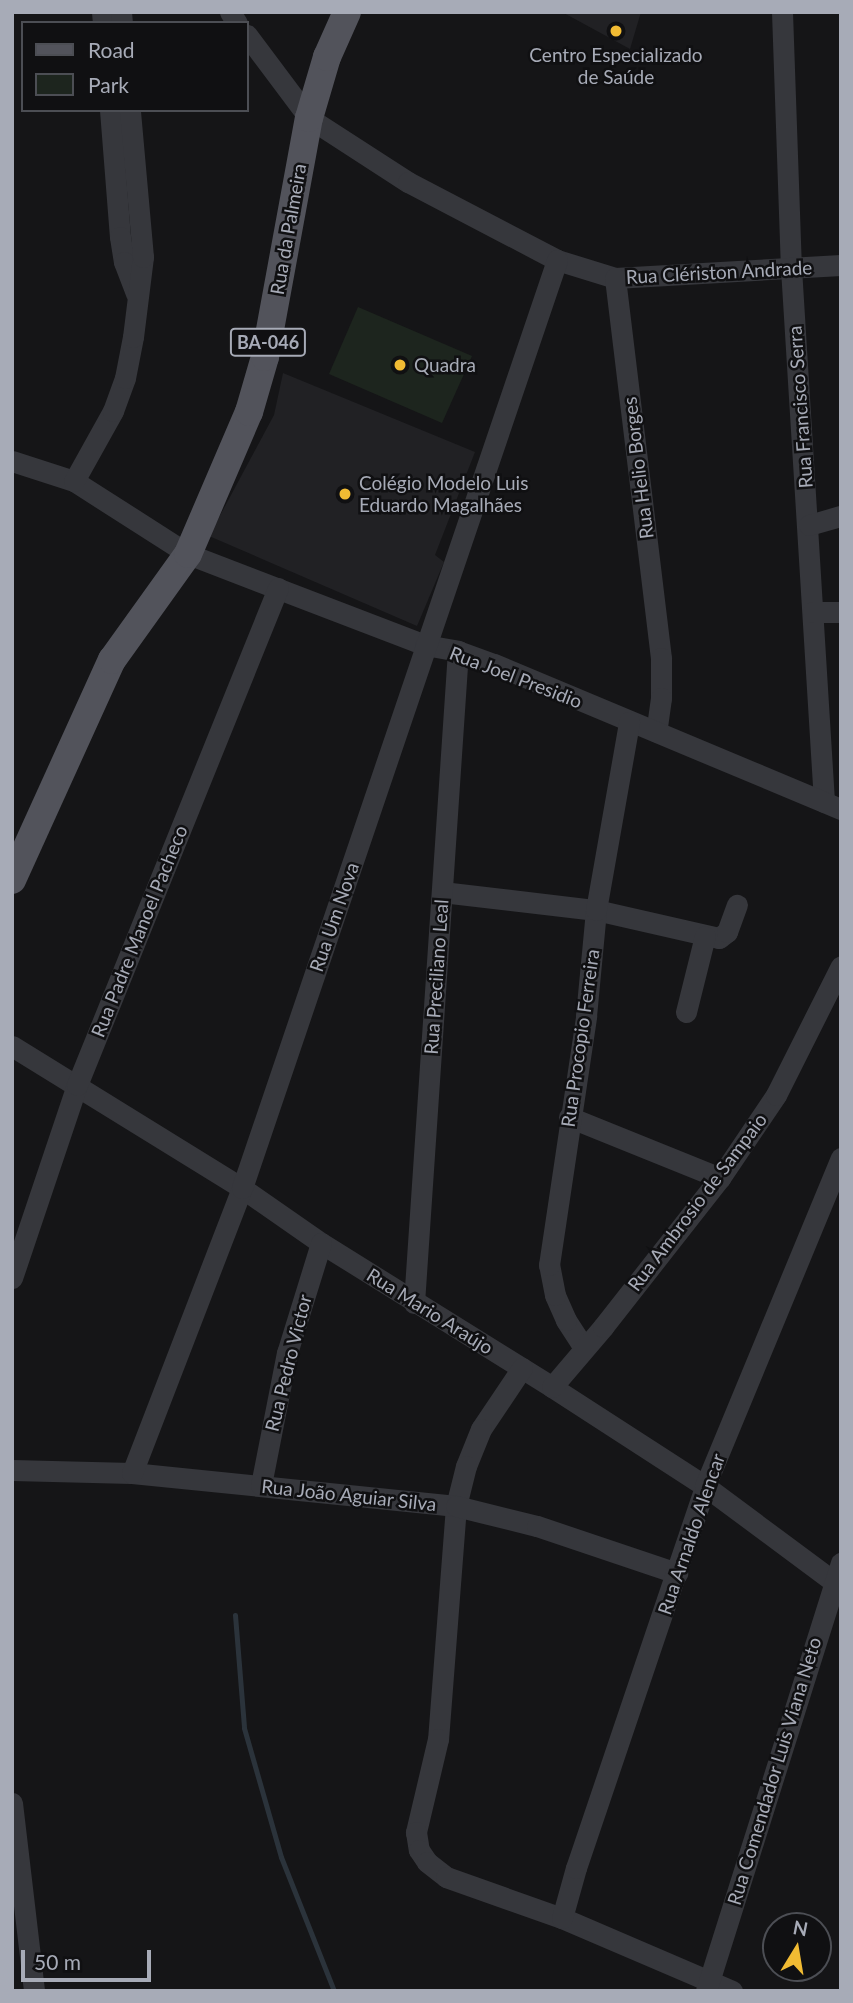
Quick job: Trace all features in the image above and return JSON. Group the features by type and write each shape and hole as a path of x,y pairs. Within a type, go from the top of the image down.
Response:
{"main road":[{"name":"BA-046","path":"309,118 327,57 347,12"},
{"name":"Rua da Palmeira","path":"188,554 256,392 265,358 309,118"},
{"name":"BA-046","path":"12,880 112,660 188,554"}],"street":[{"name":"Rua Francisco Serra","path":"782,12 791,268 813,612 833,805"},
{"path":"248,36 309,118"},
{"path":"110,112 120,237 124,262 137,298"},
{"path":"74,481 113,411 125,378 143,257 130,112"},
{"name":"Rua Clériston Andrade","path":"309,118 408,182 557,260 615,278 841,265"},
{"name":"Rua Um Nova","path":"132,1473 242,1188 557,260"},
{"name":"Rua Helio Borges","path":"615,278 660,658 661,698 656,732"},
{"name":"Rua Joel Presidio","path":"12,461 74,481 188,554 425,645 458,651 833,805"},
{"path":"808,525 841,516"},
{"name":"Rua Padre Manoel Pacheco","path":"12,1278 77,1085 278,587"},
{"path":"813,612 841,612"},
{"name":"Rua Preciliano Leal","path":"414,1303 458,651"},
{"name":"Rua Procopio Ferreira","path":"584,1348 566,1320 555,1295 549,1265 586,1016 596,910 629,722"},
{"path":"442,892 596,910 705,936 723,936 737,905"},
{"path":"686,1013 705,936"},
{"name":"Rua Ambrosio de Sampaio","path":"552,1387 603,1327 720,1178 776,1095 841,966"},
{"name":"Rua Mario Araújo","path":"12,1046 242,1188 414,1303 552,1387 705,1486 838,1577"},
{"path":"569,1117 720,1178"},
{"name":"Rua Arnaldo Alencar","path":"562,1918 576,1868 705,1486 841,1158"},
{"name":"Rua Pedro Victor","path":"261,1485 287,1353 321,1243"},
{"path":"522,1368 481,1429 466,1466 456,1506 438,1739 419,1818 417,1842 427,1862 446,1877 562,1918 708,1986 732,1991"},
{"name":"Rua João Aguiar Silva","path":"12,1470 132,1473 456,1506 537,1527 677,1573"},
{"name":"Rua Comendador Luis Viana Neto","path":"708,1986 838,1577"},
{"path":"12,1803 34,1991"}],"shaded area":[{"name":"Centro Especializado de Saúde","path":"562,12 641,12 630,49"},
{"name":"Colégio Modelo Luis Eduardo Magalhães","path":"283,373 475,452 435,555 444,562 417,626 209,536 274,415"}],"green space":[{"name":"Quadra","path":"358,307 472,356 442,423 329,374"}],"waterway":[{"path":"235,1615 244,1728 281,1857 334,1991"}],"place":[{"name":"Centro Especializado de Saúde","path":"616,31"},
{"name":"Quadra","path":"400,365"},
{"name":"Colégio Modelo Luis Eduardo Magalhães","path":"345,494"}]}
